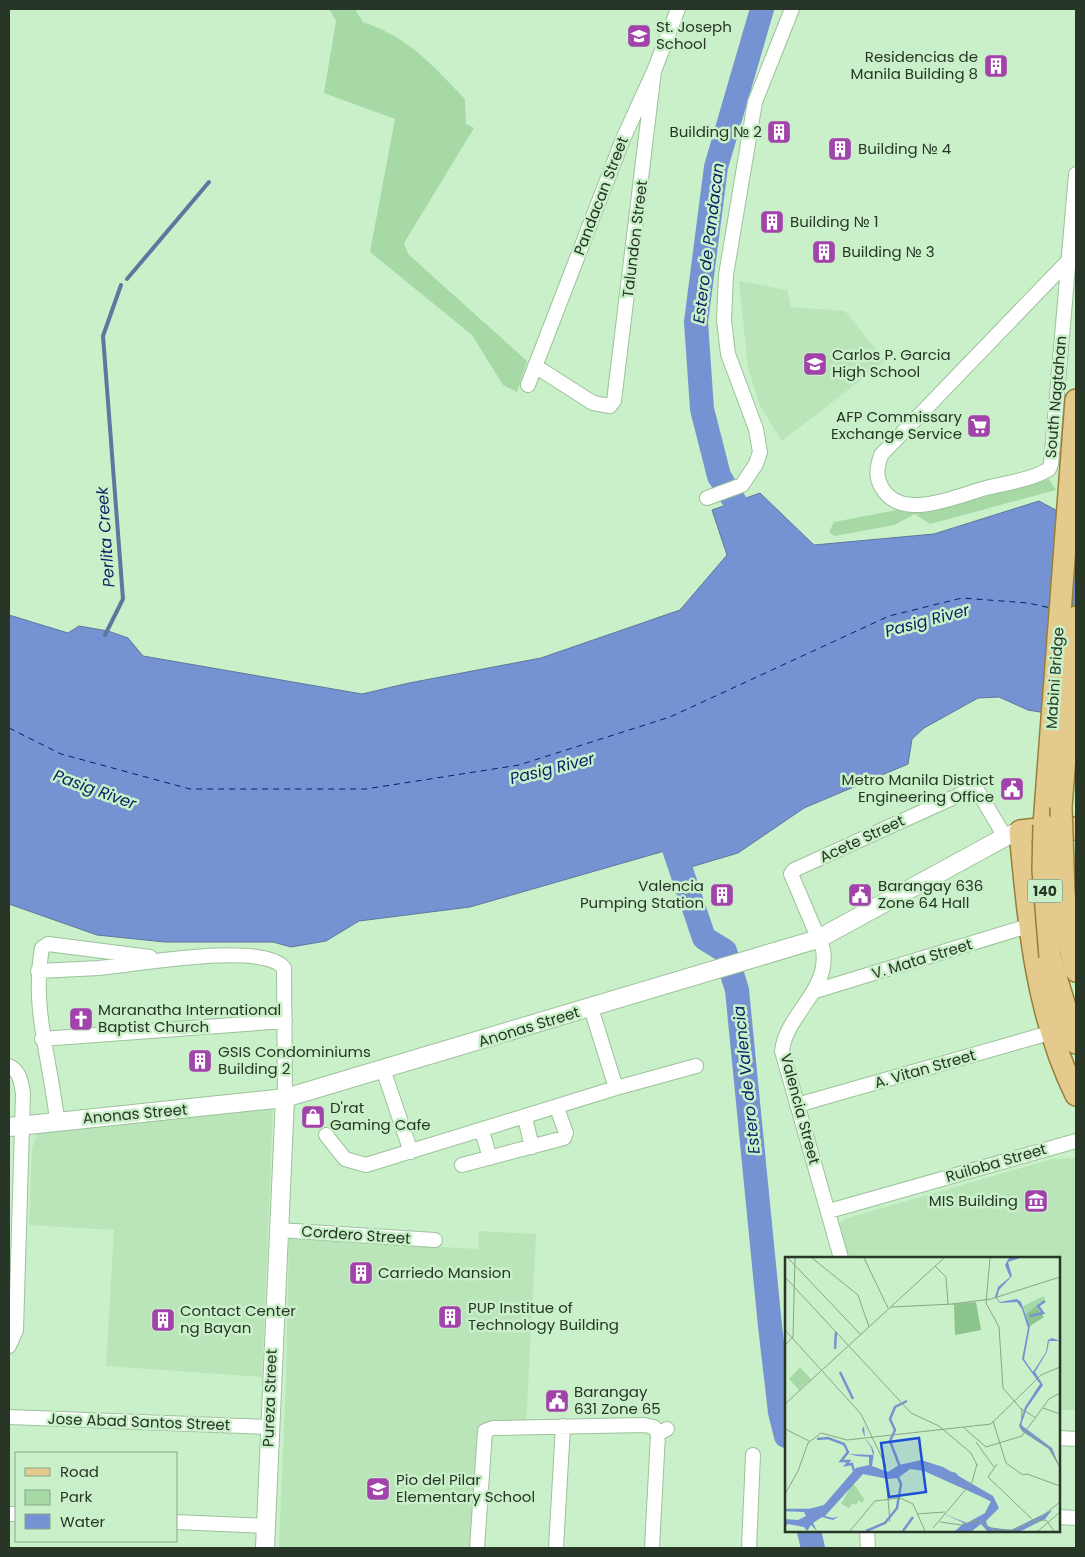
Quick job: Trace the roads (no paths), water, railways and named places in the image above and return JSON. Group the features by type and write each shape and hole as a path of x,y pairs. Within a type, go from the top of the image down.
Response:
{"main road":[{"name":"Mabini Bridge","path":"1076,400 1045,808 1043,870 1050,957 1076,1043"},
{"name":"Mabini Bridge","path":"1074,962 1064,893 1061,807 1076,617"},
{"path":"1076,830 1064,826 1013,834 1034,959 1064,1070 1076,1095"}],"street":[{"name":"Pandacan Street","path":"528,384 623,139 654,71 678,9"},
{"path":"713,495 742,485 756,464 760,452 760,441 728,354 724,320 726,275 755,102 792,9"},
{"name":"Talundon Street","path":"535,366 592,403 610,406 614,401 654,71"},
{"name":"South Nagtahan","path":"1068,262 881,455 876,470 880,485 887,497 898,504 924,505 1049,469 1052,455 1076,174"},
{"name":"Acete Street","path":"818,939 792,880 791,874 794,870 970,790 979,793 1013,834"},
{"name":"Anonas Street","path":"15,1126 285,1098 818,939 1013,834"},
{"name":"V. Mata Street","path":"815,991 1028,926"},
{"name":"Valencia Street","path":"818,939 825,960 822,975 815,991 783,1043 782,1051 841,1257"},
{"path":"57,1121 42,1039 38,971 42,948 48,944 166,959"},
{"path":"38,971 101,968 198,956 257,957 279,962 284,968 285,1098"},
{"path":"591,1008 616,1088"},
{"path":"42,1039 285,1021"},
{"name":"A. Vitan Street","path":"797,1105 1053,1032"},
{"path":"9,1066 13,1068 21,1079 15,1126 16,1330 9,1346"},
{"path":"326,1135 345,1158 356,1164 366,1165 525,1118 616,1088 696,1066"},
{"path":"383,1069 411,1152"},
{"name":"Pureza Street","path":"265,1548 285,1098"},
{"path":"462,1165 566,1136 557,1108"},
{"path":"525,1118 532,1147"},
{"path":"482,1131 490,1158"},
{"name":"Ruiloba Street","path":"829,1211 1076,1141"},
{"name":"Cordero Street","path":"278,1230 435,1240"},
{"name":"Jose Abad Santos Street","path":"9,1417 269,1428"},
{"path":"477,1548 485,1431 493,1428 644,1425 654,1427 663,1432 652,1548"},
{"path":"556,1548 563,1426"},
{"path":"1060,1438 1076,1439"},
{"path":"749,1548 753,1455"},
{"path":"1060,1518 1076,1518"},
{"path":"178,1522 266,1526"},
{"path":"867,1532 868,1548"}],"water":[{"name":"Pasig River","path":"760,493 814,545 934,534 1039,501 1076,521 1076,718 1028,710 999,697 978,698 924,728 912,739 908,764 804,808 738,853 674,872 668,850 470,907 359,921 326,941 291,947 273,942 165,942 97,935 9,904 9,615 68,633 79,626 108,631 128,638 143,656 362,694 409,683 541,658 680,610 727,555 712,510"}],"waterway":[{"name":"Estero de Pandacan","path":"747,530 735,502 719,476 702,409 696,322 716,167 762,9"},
{"name":"Perlita Creek","path":"127,279 209,182"},
{"name":"Perlita Creek","path":"105,635 123,599 103,336 121,285"},
{"name":"Estero de Valencia","path":"671,840 704,938 725,951 737,990 770,1326 780,1412 785,1432"},
{"name":"Estero de Valencia","path":"809,1532 813,1548"}],"place":[{"name":"St. Joseph School","path":"639,36"},
{"name":"Residencias de Manila Building 8","path":"996,66"},
{"name":"Building № 2","path":"779,132"},
{"name":"Building № 4","path":"840,149"},
{"name":"Building № 1","path":"772,222"},
{"name":"Building № 3","path":"824,252"},
{"name":"Carlos P. Garcia High School","path":"815,364"},
{"name":"AFP Commissary Exchange Service","path":"979,426"},
{"name":"Metro Manila District Engineering Office","path":"1012,789"},
{"name":"Valencia Pumping Station","path":"722,895"},
{"name":"Barangay 636 Zone 64 Hall","path":"860,895"},
{"name":"Maranatha International Baptist Church","path":"81,1019"},
{"name":"GSIS Condominiums Building 2","path":"200,1061"},
{"name":"D'rat Gaming Cafe","path":"313,1117"},
{"name":"MIS Building","path":"1036,1201"},
{"name":"Carriedo Mansion","path":"361,1273"},
{"name":"PUP Institue of Technology Building","path":"450,1317"},
{"name":"Contact Center ng Bayan","path":"163,1320"},
{"name":"Barangay 631 Zone 65","path":"557,1401"},
{"name":"Pio del Pilar Elementary School","path":"378,1489"}]}
